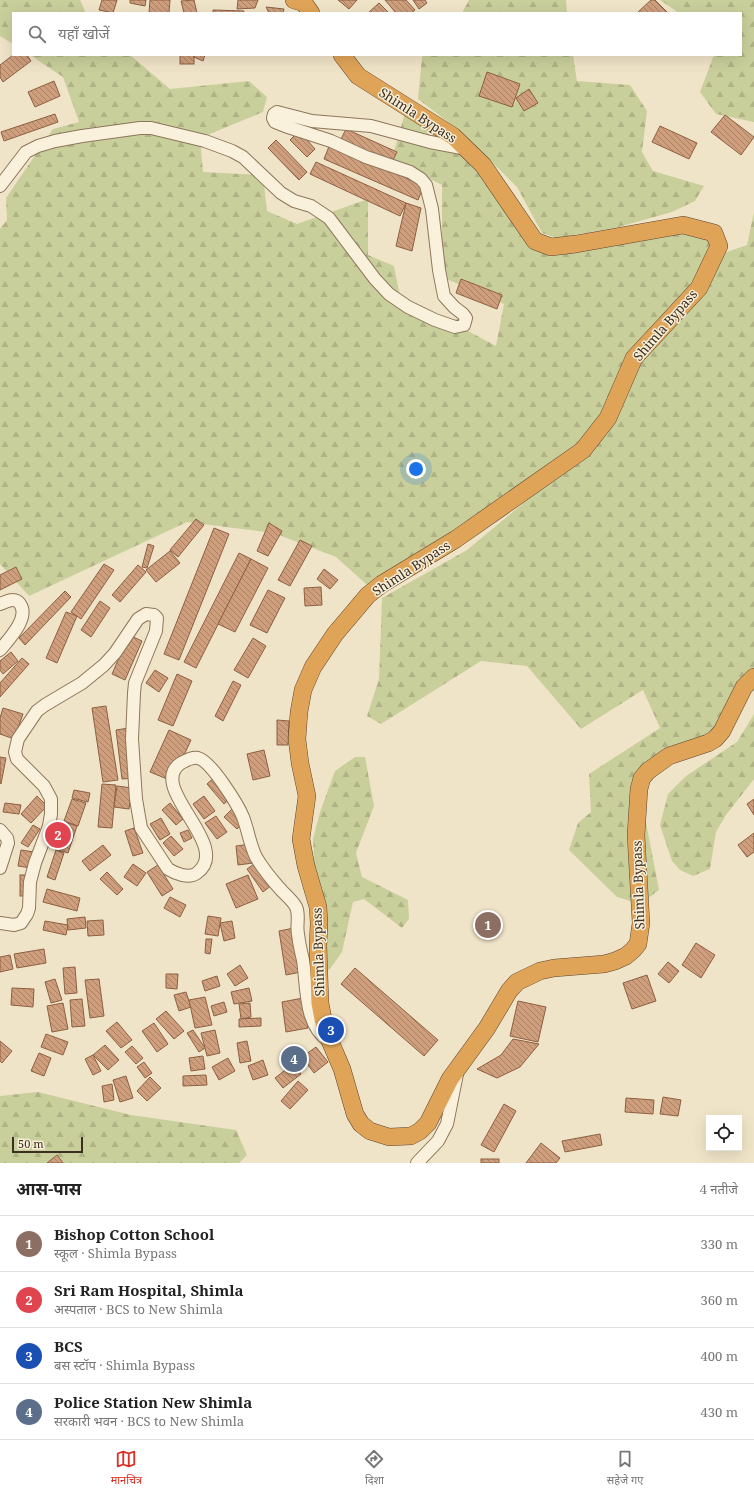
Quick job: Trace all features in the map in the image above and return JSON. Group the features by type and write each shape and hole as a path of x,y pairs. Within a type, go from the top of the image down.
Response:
{"highway":[{"path":"294,0 304,3 310,12"},
{"name":"Shimla Bypass","path":"343,56 358,76 453,136 467,149 483,165 535,241 551,247 682,225 714,233 719,246 698,288 634,358 608,418 583,450 456,539 382,584 368,595 335,634 313,667 303,690 299,712 298,739 300,763 307,796 301,839 306,866 318,907 320,1003 330,1041 342,1069 355,1114 361,1124 370,1131 389,1138 411,1136 420,1131 428,1123 443,1091 459,1066 487,1028 509,991 517,982 540,971 554,968 604,964 615,961 626,956 633,950 638,944 641,923 636,836 639,789 642,778 648,770 669,756 708,743 715,739 722,731 744,687 754,677"}],"street":[{"path":"0,186 26,152 38,146 55,141 140,128 151,128 220,146 243,157 269,184 287,197 311,206 326,216 375,279 389,294 414,310 435,320 458,327 464,325 466,318 444,296 439,270 432,209 426,185 415,175 403,169 366,157 331,141 290,128 275,122 273,118 274,114 277,112 312,121 371,126 430,142 467,149"},
{"path":"0,604 10,600 16,601 21,606 23,614 17,628 0,650"},
{"path":"0,924 14,925 20,923 27,914 29,908 31,875 34,863 49,826 51,814 51,800 44,786 16,759 15,752 18,739 37,711 82,683 104,665 115,653 138,620 146,614 154,615 157,618 156,631 135,683 134,693 132,738 136,799 141,828 168,870 175,874 186,876 195,875 201,870 205,861 204,845 191,818 176,794 172,785 172,776 176,768 189,759 199,758 207,763 239,809 257,859 272,880 296,907 298,914 297,933 310,1012 317,1030 323,1037 330,1041"},
{"path":"0,830 7,838 8,843 0,868"},
{"path":"417,1163 438,1141 447,1124 459,1066"}],"green space":[{"path":"0,0 80,0 86,12 12,12 12,43 0,36"},
{"path":"469,0 566,0 567,12 463,12"},
{"path":"660,0 754,0 754,122 716,114 700,92 714,56 742,56 742,12 678,12"},
{"path":"32,56 131,56 170,89 249,81 267,97 263,112 200,138 203,172 263,175 267,211 297,224 368,199 368,255 394,266 400,296 496,346 504,304 442,277 442,185 392,159 405,113 452,138 534,243 683,227 713,236 696,287 632,357 606,417 581,449 376,593 336,557 274,533 187,522 29,596 0,564 0,229 7,220 6,198 53,129 79,122 63,77"},
{"path":"573,56 577,81 630,85 647,111 642,152 653,171 704,186 695,201 672,212 615,228 556,238 542,233 517,187 460,131 418,99 422,57"},
{"path":"754,212 754,679 711,743 669,764 648,784 645,817 659,890 640,904 617,897 569,850 578,823 591,812 589,774 660,728 643,690 581,729 527,666 481,661 381,724 367,716 379,679 382,598 467,550 585,452 637,360 724,253 747,245"},
{"path":"754,714 754,779 726,815 716,832 710,869 693,876 680,870 672,861 660,825 668,794 686,776 737,742"},
{"path":"355,757 365,757 374,806 356,853 362,877 408,900 409,919 402,928 364,899 353,902 342,952 329,970 319,958 313,839 320,812 335,771"},
{"path":"38,1092 131,1115 236,1130 247,1155 239,1163 0,1163 0,1096"}],"building":[{"path":"102,0 117,0 113,12 99,10"},
{"path":"130,0 146,0 145,6 130,3"},
{"path":"150,0 170,0 169,12 149,12"},
{"path":"194,0 197,12 184,12 181,1"},
{"path":"238,0 258,0 255,8 237,9"},
{"path":"338,0 357,0 349,9"},
{"path":"385,0 406,0 415,10 412,12 395,12"},
{"path":"413,0 425,0 427,3 419,9"},
{"path":"651,0 655,0 667,12 638,12"},
{"path":"379,3 388,12 369,12"},
{"path":"266,7 284,9 283,12 268,12"},
{"path":"213,10 244,11 244,12 213,12"},
{"path":"12,56 28,56 31,61 3,82 0,77 0,65"},
{"path":"180,56 194,56 194,64 180,64"},
{"path":"194,56 205,56 203,61"},
{"path":"487,72 520,84 512,107 479,96"},
{"path":"54,81 60,96 35,107 28,92"},
{"path":"529,89 538,103 524,111 516,98"},
{"path":"55,114 58,122 4,141 1,132"},
{"path":"725,115 754,137 741,155 711,132"},
{"path":"660,126 697,143 689,159 652,142"},
{"path":"346,129 397,152 392,162 341,139"},
{"path":"299,131 315,149 307,157 290,140"},
{"path":"276,140 307,172 299,180 268,148"},
{"path":"330,144 424,186 418,200 324,159"},
{"path":"316,162 406,203 400,216 310,174"},
{"path":"406,203 421,208 412,251 396,246"},
{"path":"461,279 502,295 497,309 456,293"},
{"path":"196,519 204,525 178,557 170,550"},
{"path":"269,523 282,531 268,556 257,551"},
{"path":"214,528 229,534 179,660 164,654"},
{"path":"300,540 312,546 290,586 278,580"},
{"path":"148,544 154,546 147,568 142,567"},
{"path":"170,551 180,563 156,582 146,570"},
{"path":"239,553 251,559 196,668 184,662"},
{"path":"251,559 268,568 235,632 218,624"},
{"path":"104,564 114,570 81,619 71,612"},
{"path":"138,565 146,572 120,602 112,595"},
{"path":"16,567 22,579 0,590 0,575"},
{"path":"324,569 338,580 330,589 317,579"},
{"path":"321,587 322,605 305,606 304,588"},
{"path":"268,590 285,598 267,633 250,625"},
{"path":"65,591 71,597 25,645 19,638"},
{"path":"100,601 110,608 91,637 81,630"},
{"path":"66,612 77,616 57,663 46,658"},
{"path":"129,635 142,641 125,680 112,674"},
{"path":"253,638 266,646 248,678 234,670"},
{"path":"11,652 18,661 3,674 0,670 0,661"},
{"path":"22,658 29,664 0,697 0,683"},
{"path":"155,670 168,678 159,692 146,683"},
{"path":"177,674 192,681 173,726 158,720"},
{"path":"233,681 241,685 223,721 215,716"},
{"path":"106,706 118,780 103,782 92,708"},
{"path":"3,708 23,714 14,739 0,734 0,718"},
{"path":"277,720 289,721 288,745 277,745"},
{"path":"129,728 135,778 122,779 116,730"},
{"path":"169,730 191,740 172,781 150,772"},
{"path":"264,750 270,776 253,780 247,754"},
{"path":"0,757 6,758 1,784 0,783"},
{"path":"217,775 234,795 224,804 207,784"},
{"path":"102,784 116,785 112,828 98,827"},
{"path":"117,786 132,788 129,809 114,807"},
{"path":"74,790 90,793 88,802 72,798"},
{"path":"37,796 47,806 31,823 21,814"},
{"path":"204,796 215,811 204,819 193,804"},
{"path":"72,799 86,803 78,826 64,821"},
{"path":"754,799 754,815 747,804"},
{"path":"5,803 21,805 19,814 3,812"},
{"path":"170,803 183,819 176,825 162,810"},
{"path":"233,808 246,820 237,829 224,817"},
{"path":"216,816 227,832 217,839 205,823"},
{"path":"161,818 170,834 160,840 150,824"},
{"path":"64,822 77,826 68,853 55,849"},
{"path":"33,825 40,829 28,847 21,843"},
{"path":"134,828 143,853 133,856 125,831"},
{"path":"188,830 192,838 184,842 180,833"},
{"path":"754,833 754,852 747,857 738,845"},
{"path":"171,836 183,849 174,856 163,843"},
{"path":"251,844 253,863 238,865 236,846"},
{"path":"103,845 111,855 90,871 82,861"},
{"path":"21,850 34,852 31,868 18,866"},
{"path":"56,850 64,853 55,880 47,877"},
{"path":"257,862 272,885 263,892 247,869"},
{"path":"133,864 146,873 137,886 124,877"},
{"path":"158,865 173,889 162,896 147,872"},
{"path":"107,872 123,889 117,895 100,879"},
{"path":"20,875 32,875 32,896 20,896"},
{"path":"248,875 258,899 236,908 226,884"},
{"path":"47,889 80,898 77,911 43,902"},
{"path":"170,897 186,905 180,917 164,908"},
{"path":"208,916 221,918 218,936 205,934"},
{"path":"85,917 86,928 68,930 67,919"},
{"path":"103,920 104,935 88,936 87,921"},
{"path":"45,921 68,925 66,935 43,930"},
{"path":"232,921 235,938 224,941 220,923"},
{"path":"299,927 306,971 286,975 279,931"},
{"path":"206,939 212,939 210,954 205,953"},
{"path":"696,943 715,955 701,978 682,965"},
{"path":"44,949 46,963 17,968 14,954"},
{"path":"10,955 13,969 0,972 0,957"},
{"path":"668,962 679,971 669,983 658,974"},
{"path":"240,965 248,978 235,986 227,974"},
{"path":"75,967 77,993 65,994 63,968"},
{"path":"355,968 438,1040 424,1056 341,984"},
{"path":"166,974 178,974 177,989 166,988"},
{"path":"647,975 656,1001 632,1009 623,983"},
{"path":"217,976 220,986 205,991 202,981"},
{"path":"55,979 62,1000 51,1003 45,982"},
{"path":"99,979 104,1016 90,1018 85,980"},
{"path":"12,988 34,989 33,1007 11,1005"},
{"path":"249,988 252,1001 234,1004 231,992"},
{"path":"186,992 191,1007 179,1011 174,995"},
{"path":"205,997 212,1025 195,1028 189,1000"},
{"path":"303,998 308,1028 286,1032 282,1002"},
{"path":"82,999 85,1026 72,1027 70,1000"},
{"path":"518,1001 546,1007 538,1042 510,1036"},
{"path":"224,1002 227,1012 214,1016 211,1006"},
{"path":"63,1003 68,1029 52,1032 47,1006"},
{"path":"250,1003 251,1017 241,1019 239,1004"},
{"path":"166,1011 184,1031 174,1039 156,1019"},
{"path":"261,1018 261,1026 239,1027 239,1019"},
{"path":"117,1022 132,1040 121,1048 106,1031"},
{"path":"154,1023 168,1044 157,1052 142,1031"},
{"path":"193,1030 205,1048 199,1052 187,1033"},
{"path":"215,1030 220,1053 207,1056 201,1033"},
{"path":"46,1034 68,1042 63,1055 41,1047"},
{"path":"513,1039 539,1044 520,1067 497,1078 477,1069 501,1055"},
{"path":"0,1041 12,1051 2,1063 0,1061"},
{"path":"247,1041 251,1061 240,1063 237,1043"},
{"path":"105,1045 119,1060 108,1070 93,1055"},
{"path":"132,1046 143,1058 136,1064 125,1052"},
{"path":"316,1047 328,1062 314,1073 302,1057"},
{"path":"39,1053 51,1058 44,1076 31,1071"},
{"path":"93,1055 101,1071 93,1075 85,1059"},
{"path":"203,1056 205,1069 191,1071 189,1058"},
{"path":"228,1058 235,1071 219,1080 212,1067"},
{"path":"263,1060 268,1075 253,1080 248,1066"},
{"path":"144,1062 152,1073 145,1078 137,1067"},
{"path":"293,1064 301,1074 283,1088 275,1078"},
{"path":"206,1075 207,1085 183,1086 183,1076"},
{"path":"126,1076 133,1098 120,1102 113,1080"},
{"path":"150,1077 161,1088 147,1101 137,1091"},
{"path":"298,1081 308,1090 290,1109 281,1101"},
{"path":"112,1084 114,1100 104,1102 102,1086"},
{"path":"663,1097 681,1100 678,1116 660,1114"},
{"path":"626,1098 654,1100 653,1114 625,1112"},
{"path":"504,1104 516,1111 494,1152 481,1145"},
{"path":"600,1134 602,1145 565,1152 562,1141"},
{"path":"541,1143 560,1158 556,1163 526,1163"},
{"path":"57,1155 63,1163 47,1163"},
{"path":"481,1159 499,1159 499,1163 481,1163"}],"place":[{"name":"Sri Ram Hospital, Shimla","path":"58,835"},
{"name":"Bishop Cotton School","path":"488,925"},
{"name":"BCS","path":"331,1030"},
{"name":"Police Station New Shimla","path":"294,1059"}]}
